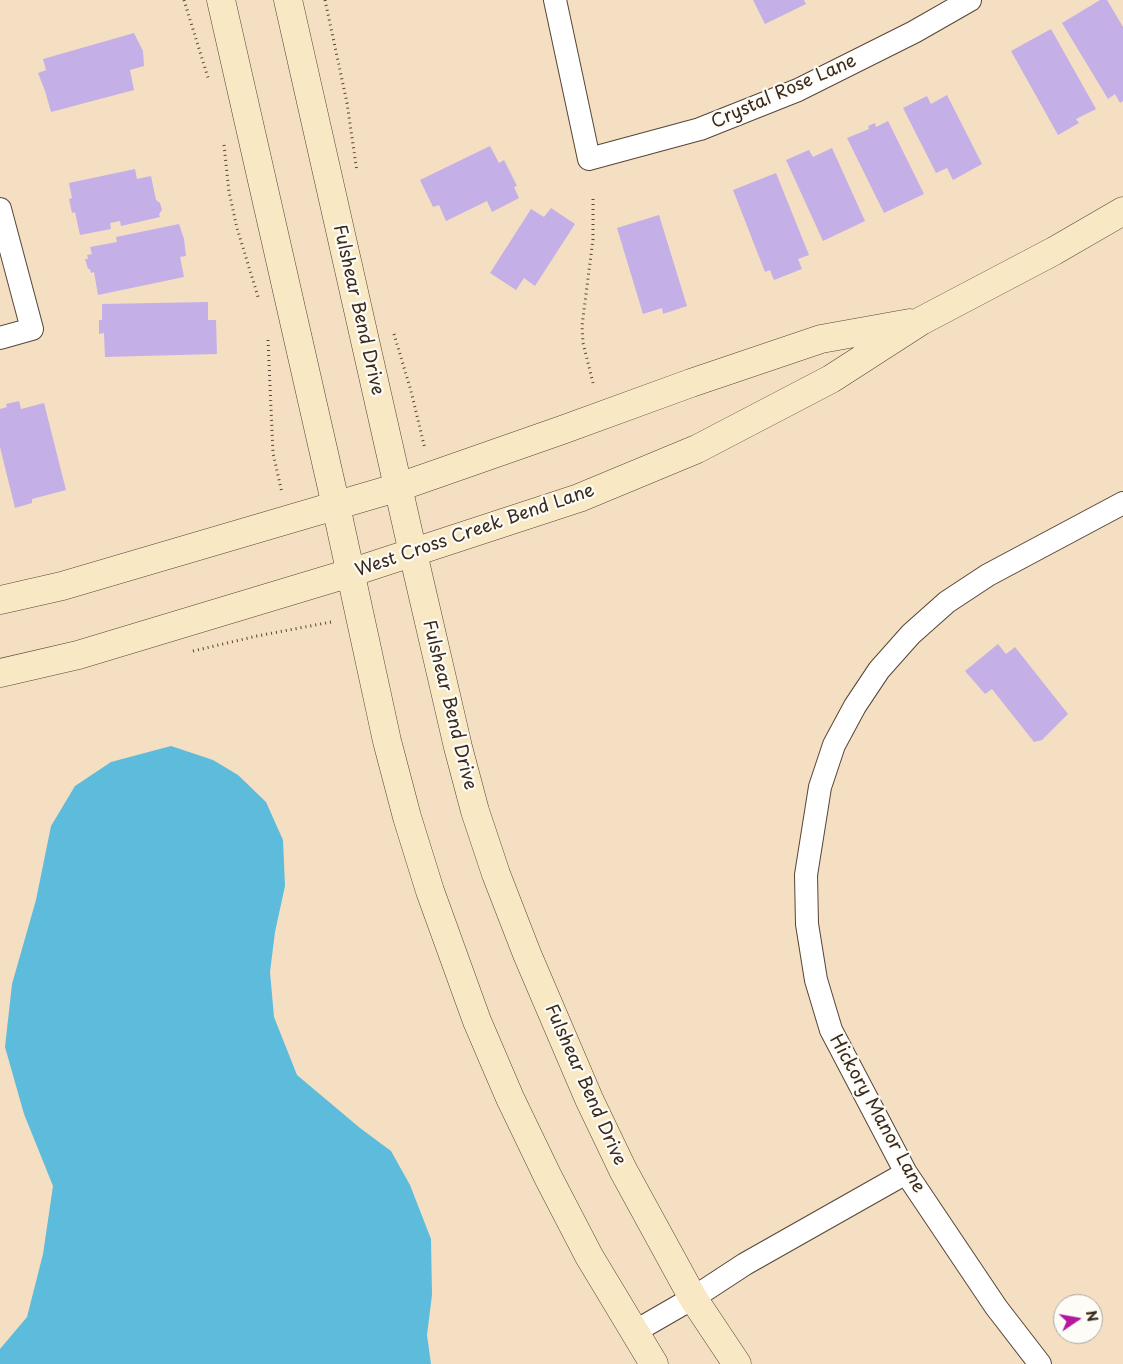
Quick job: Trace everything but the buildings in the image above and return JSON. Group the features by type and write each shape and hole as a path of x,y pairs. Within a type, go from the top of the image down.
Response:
{"main road":[{"path":"221,0 336,506 387,741 399,789 430,891 476,1021 510,1098 548,1178 589,1256 654,1364"},
{"name":"Fulshear Bend Drive","path":"288,0 413,553 458,747 475,811 496,874 527,954 589,1099 623,1170 693,1298 736,1364"},
{"name":"West Cross Creek Bend Lane","path":"0,673 78,655 350,573 579,498 697,449 832,379 921,321 1054,251 1123,211"},
{"name":"West Cross Creek Bend Lane","path":"0,600 62,586 398,487 691,383 822,339 921,321"}],"street":[{"name":"Crystal Rose Lane","path":"555,0 589,159 700,129 798,90 914,32 970,0"},
{"path":"0,209 32,329 0,338"},
{"name":"Hickory Manor Lane","path":"1040,1364 996,1307 906,1173 831,1030 816,980 807,924 806,875 820,787 834,745 855,706 879,670 911,634 947,602 988,575 1123,503"},
{"path":"634,1332 693,1298 745,1264 906,1173"}],"path":[{"path":"184,0 211,88"},
{"path":"325,0 347,103 359,180"},
{"path":"222,138 229,192 237,228 261,307"},
{"path":"593,199 593,239 582,326 583,343 593,383"},
{"path":"266,333 273,453 283,498"},
{"path":"394,334 411,391 425,449"}],"water":[{"path":"171,746 213,760 238,775 266,802 283,840 285,886 275,932 270,972 274,1017 297,1075 360,1128 391,1151 410,1185 431,1239 432,1295 427,1335 431,1364 0,1364 0,1349 27,1317 43,1254 53,1186 24,1114 5,1047 12,984 36,900 51,826 75,786 111,762"}]}
